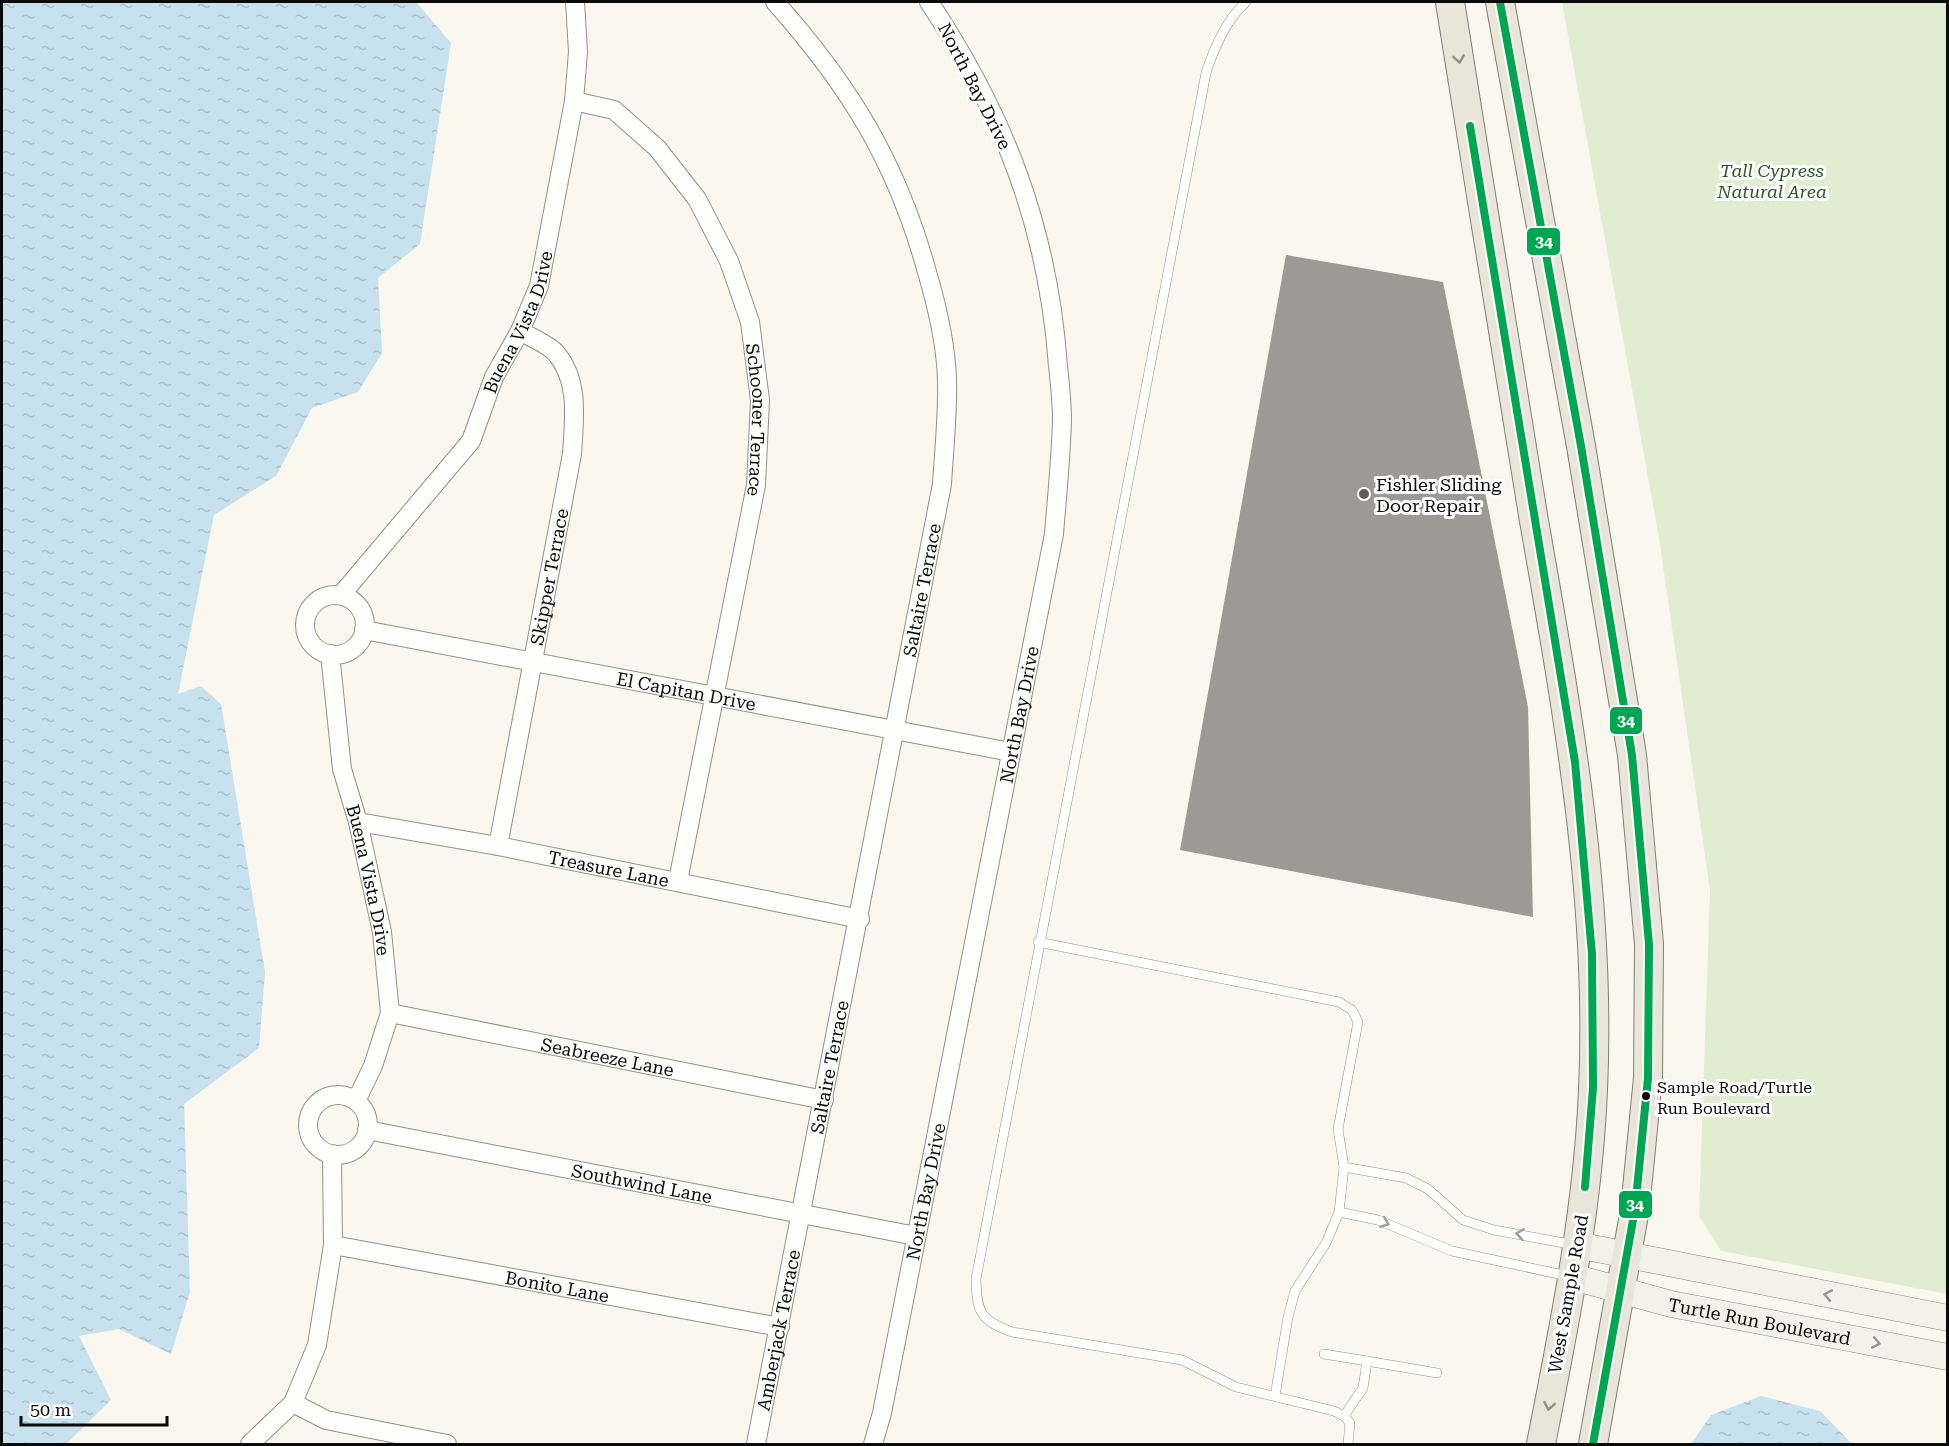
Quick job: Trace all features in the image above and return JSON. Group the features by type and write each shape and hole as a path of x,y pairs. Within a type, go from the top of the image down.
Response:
{"main road":[{"name":"West Sample Road","path":"1450,2 1575,762 1592,954 1593,1088 1584,1199 1573,1277 1541,1444"},
{"path":"1500,2 1581,446 1632,755 1649,944 1648,1077 1628,1256 1593,1444"}],"street":[{"name":"Buena Vista Drive","path":"341,595 471,441 495,377 520,331 539,286 574,102 578,52 575,2"},
{"name":"Saltaire Terrace","path":"775,2 813,44 855,102 888,162 914,226 935,302 947,378 942,484 802,1216"},
{"name":"North Bay Drive","path":"873,1444 1054,534 1062,419 1055,318 1033,212 1000,128 957,45 929,2"},
{"name":"Schooner Terrace","path":"574,102 614,110 657,147 697,199 729,261 750,322 760,400 756,485 678,881"},
{"name":"Skipper Terrace","path":"498,846 572,454 575,410 572,380 555,352 520,331"},
{"path":"341,595 350,599 362,612 364,630 355,646 348,651 330,654 321,651 308,637 305,618 309,610 323,597 341,595"},
{"name":"El Capitan Drive","path":"364,630 714,698 1011,752"},
{"name":"Buena Vista Drive","path":"330,654 342,770 358,822 382,932 390,1013 373,1066 356,1101"},
{"name":"Treasure Lane","path":"358,822 498,846 860,919"},
{"name":"Seabreeze Lane","path":"390,1013 824,1100"},
{"path":"328,1096 347,1096 356,1101 366,1114 367,1130 358,1146 351,1152 332,1154 316,1144 310,1136 308,1127 313,1108 328,1096"},
{"name":"Southwind Lane","path":"367,1130 802,1216 916,1236"},
{"path":"250,1444 293,1403 317,1345 333,1245 332,1154"},
{"name":"Amberjack Terrace","path":"756,1444 802,1216"},
{"name":"Bonito Lane","path":"333,1245 780,1327"},
{"name":"Turtle Run Boulevard","path":"1577,1245 1947,1318"},
{"name":"Turtle Run Boulevard","path":"1573,1277 1671,1304 1947,1357"},
{"path":"293,1403 326,1420 374,1438 447,1444"}],"lane":[{"path":"1245,2 1238,8 1215,47 1206,73 1038,942 976,1279 976,1299 981,1314 990,1323 1012,1332 1182,1360 1236,1387 1344,1416 1350,1423 1348,1444"},
{"path":"1038,942 1339,1002 1352,1010 1358,1022 1338,1130 1344,1167 1339,1212 1326,1243 1295,1291 1288,1317 1275,1396"},
{"path":"1344,1167 1406,1178 1428,1189 1463,1220 1494,1230 1577,1245"},
{"path":"1339,1212 1378,1220 1452,1251 1573,1277"},
{"path":"1324,1354 1437,1373"},
{"path":"1344,1416 1363,1388 1367,1361"}],"green space":[{"name":"Tall Cypress Natural Area","path":"1562,2 1947,2 1947,1294 1721,1251 1699,1216 1710,890 1659,538"}],"water":[{"path":"2,2 416,2 451,43 420,244 378,278 382,353 358,392 312,408 276,476 214,515 178,694 201,686 221,704 265,972 259,1048 184,1104 190,1292 171,1354 119,1329 79,1336 111,1400 66,1444 2,1444"},
{"path":"1761,1396 1820,1411 1852,1444 1691,1444 1711,1415"}],"building":[{"name":"Fishler Sliding Door Repair","path":"1286,255 1443,282 1528,707 1533,917 1180,850"}],"transit line":[{"name":"34","path":"1500,2 1581,446 1632,755 1649,944 1648,1078 1635,1209 1593,1444"},
{"name":"34","path":"1470,126 1575,762 1592,954 1593,1088 1585,1187"}],"place":[{"name":"Fishler Sliding Door Repair","path":"1364,494"},
{"name":"Sample Road/Turtle Run Boulevard","path":"1646,1096"}]}
